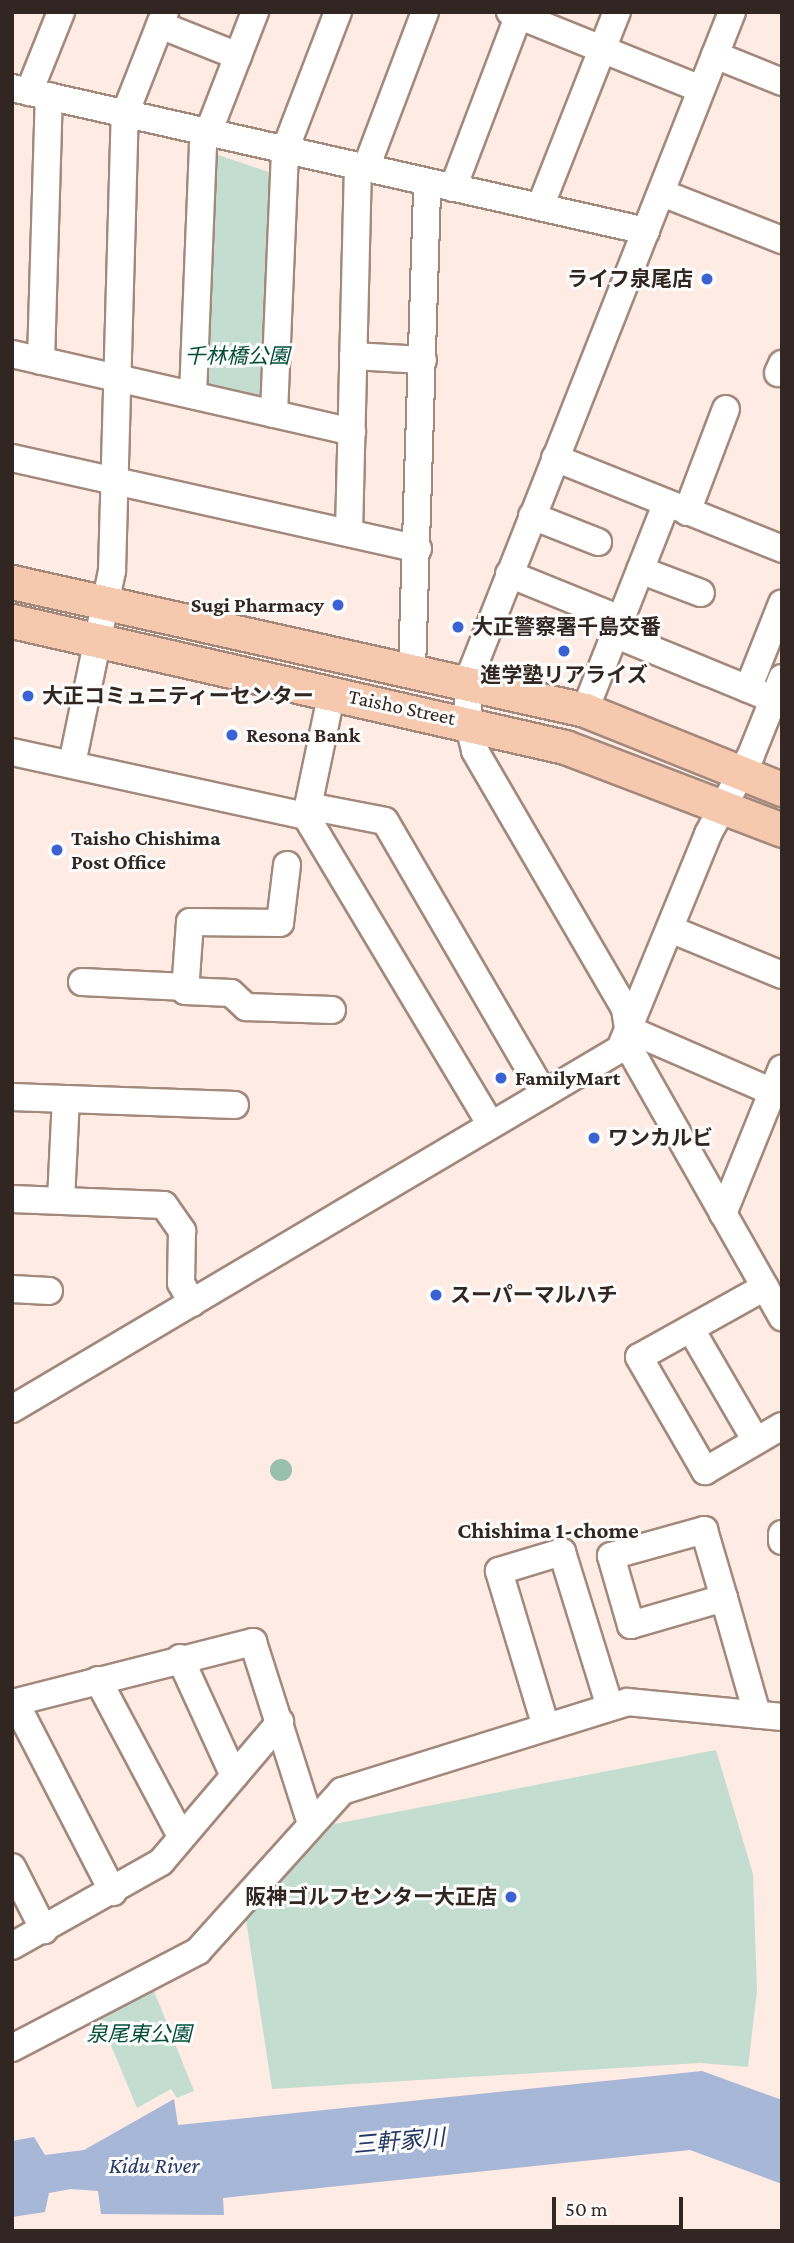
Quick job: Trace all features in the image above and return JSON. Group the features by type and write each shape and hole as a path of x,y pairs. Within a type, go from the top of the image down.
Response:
{"main road":[{"name":"Taisho Street","path":"12,582 468,681 585,710 782,789"},
{"name":"Taisho Street","path":"12,621 468,722 565,747 782,830"}],"street":[{"path":"41,361 30,92 61,12"},
{"path":"192,396 207,132 255,12"},
{"path":"274,414 285,150 338,12"},
{"path":"349,533 353,356 362,167 425,12"},
{"path":"540,207 617,12"},
{"path":"732,12 468,681 468,722 475,751 625,1009 632,1053 782,1317"},
{"path":"412,669 423,360 440,185 516,13 701,89"},
{"path":"72,764 102,601 112,572 125,114 163,19 237,56"},
{"path":"715,55 782,82"},
{"path":"30,92 646,232"},
{"path":"662,193 782,240"},
{"path":"12,354 352,432"},
{"path":"353,356 423,360"},
{"path":"585,710 640,570 677,508 726,409"},
{"path":"555,457 782,549"},
{"path":"12,458 418,549"},
{"path":"532,516 598,542"},
{"path":"640,570 701,593"},
{"path":"12,1409 620,1049 630,1031 670,929 724,806 779,694 748,689 509,574"},
{"path":"748,689 782,603"},
{"path":"332,692 307,811 491,1125"},
{"path":"12,752 307,811 385,821 544,1094"},
{"path":"186,987 190,922 280,923 287,865"},
{"path":"670,929 782,975"},
{"path":"82,982 186,987 231,993 246,1007 332,1010"},
{"path":"630,1031 779,1085 723,1214"},
{"path":"12,1097 235,1105"},
{"path":"61,1200 66,1099"},
{"path":"12,1199 164,1205 182,1231 181,1283 191,1303"},
{"path":"765,1287 692,1331 639,1357 705,1471 782,1426"},
{"path":"12,1290 49,1291"},
{"path":"692,1331 756,1441"},
{"path":"12,2049 198,1951 310,1821 342,1791 610,1707 647,1700 769,1715 724,1598 704,1530 611,1556 631,1625 724,1598"},
{"path":"782,1534 782,1541"},
{"path":"546,1727 499,1571 562,1552 610,1707"},
{"path":"113,1892 14,1702 180,1658 253,1642 310,1821"},
{"path":"180,1658 234,1776"},
{"path":"98,1680 181,1836"},
{"path":"12,1945 113,1892 161,1862 280,1722"},
{"path":"12,1867 44,1930"}],"green space":[{"name":"千林橋公園","path":"218,155 272,173 266,398 260,400 213,390 205,381 212,161"},
{"path":"281,1459 289,1462 292,1470 289,1478 281,1481 273,1478 270,1470 273,1462"},
{"name":"阪神ゴルフセンター大正店","path":"716,1750 753,1874 757,1991 748,2067 700,2063 272,2089 246,1920 334,1824"},
{"name":"泉尾東公園","path":"154,1991 194,2091 177,2098 171,2089 137,2108 100,2019"}],"water":[{"name":"Kidu River","path":"702,2071 782,2100 782,2184 690,2150 223,2198 224,2215 101,2214 98,2191 71,2189 49,2193 45,2212 12,2217 12,2141 34,2137 45,2155 84,2150 174,2099 178,2125"}],"place":[{"name":"ライフ泉尾店","path":"707,279"},
{"name":"Sugi Pharmacy","path":"338,605"},
{"name":"大正警察署千島交番","path":"458,627"},
{"name":"進学塾リアライズ","path":"564,651"},
{"name":"大正コミュニティーセンター","path":"28,696"},
{"name":"Resona Bank","path":"232,735"},
{"name":"Taisho Chishima Post Office","path":"57,850"},
{"name":"FamilyMart","path":"501,1078"},
{"name":"ワンカルビ","path":"594,1138"},
{"name":"スーパーマルハチ","path":"436,1295"},
{"name":"阪神ゴルフセンター大正店","path":"511,1897"}],"district":[{"name":"Chishima 1-chome","path":"548,1530"}],"water label":[{"name":"三軒家川","path":"399,2141"}]}
